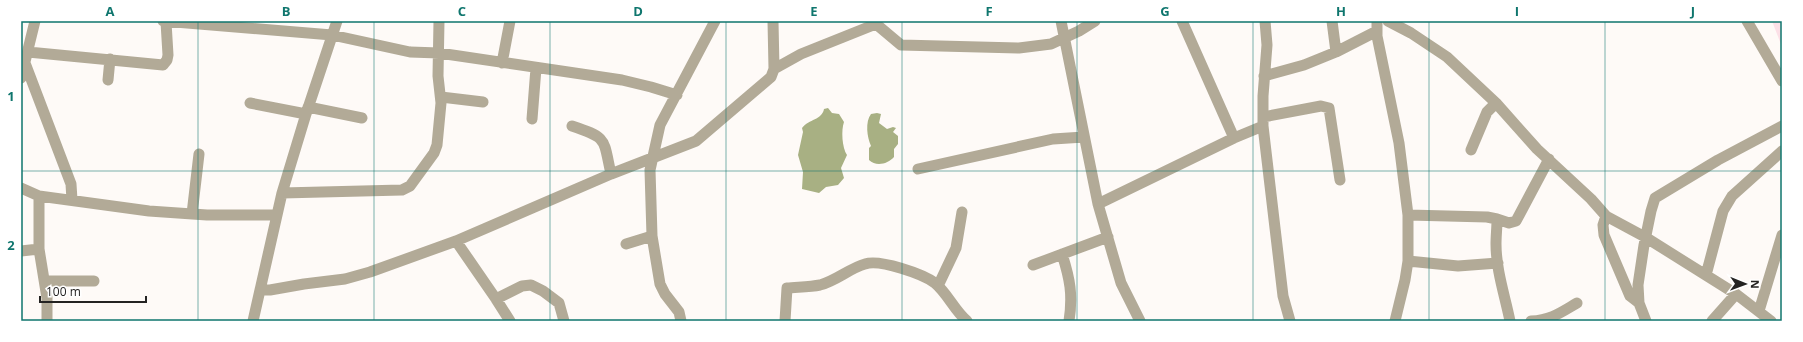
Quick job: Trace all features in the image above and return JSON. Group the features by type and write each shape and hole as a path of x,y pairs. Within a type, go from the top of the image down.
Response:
{"street":[{"path":"21,78 35,21"},
{"path":"28,52 163,65 167,60 168,55 165,21 332,35 410,52 439,53 622,80 677,95"},
{"path":"253,321 282,192 307,110 337,21"},
{"path":"282,192 407,189 425,166 437,145 441,97 438,76 439,21"},
{"path":"502,63 510,21"},
{"path":"681,321 679,312 664,294 660,284 652,236 650,170 660,125 715,21"},
{"path":"260,290 270,290 345,279 370,272 456,241 611,174 653,159 696,141 771,77 774,68 773,21"},
{"path":"1061,21 1098,204 1121,283 1140,321"},
{"path":"774,68 801,54 876,22 901,46 1019,48 1051,44 1064,39 1095,21"},
{"path":"1182,21 1234,138"},
{"path":"1265,21 1267,45 1264,76 1263,121 1283,296 1290,321"},
{"path":"1332,21 1336,52"},
{"path":"1388,21 1411,33 1447,57 1496,103 1538,149 1591,199 1606,216 1646,237 1736,294 1771,321"},
{"path":"1746,21 1782,81"},
{"path":"1264,76 1304,65 1336,52 1377,26 1399,143 1408,215 1408,261 1395,321"},
{"path":"108,80 110,59"},
{"path":"25,63 71,184 72,200"},
{"path":"532,119 536,68"},
{"path":"441,97 483,102"},
{"path":"250,103 362,118"},
{"path":"1471,150 1487,112 1496,103"},
{"path":"1098,204 1234,138 1263,121 1321,106 1329,108 1340,180"},
{"path":"572,126 595,134 603,140 611,174"},
{"path":"1646,321 1639,303 1638,285 1650,211 1655,198 1718,160 1782,126"},
{"path":"918,169 1046,140 1084,137"},
{"path":"1706,275 1723,211 1732,196 1782,151"},
{"path":"192,214 199,154"},
{"path":"1408,215 1487,217 1509,223 1516,221 1549,159"},
{"path":"21,188 39,196 149,211 192,214 276,215"},
{"path":"39,196 39,249 47,298 47,321"},
{"path":"938,286 956,248 962,212"},
{"path":"1606,216 1603,225 1604,235 1630,296 1639,303"},
{"path":"1497,220 1496,245 1498,263 1510,321"},
{"path":"1759,311 1779,258 1782,235"},
{"path":"626,244 652,236"},
{"path":"1033,265 1108,237"},
{"path":"456,241 510,321"},
{"path":"21,251 39,249"},
{"path":"1062,254 1070,278 1071,308 1069,321"},
{"path":"1408,261 1458,266 1498,263"},
{"path":"785,321 787,288 821,285 865,264 876,262 893,265 934,283 947,295 961,319"},
{"path":"45,281 94,282"},
{"path":"496,299 522,286 531,285 543,291 559,303 564,321"},
{"path":"1712,321 1736,294"},
{"path":"1530,321 1553,318 1577,303"}],"shaded area":[{"path":"1772,21 1782,21 1782,47"},
{"path":"828,108 832,113 839,114 844,122 842,139 847,155 841,168 844,178 838,185 826,187 819,193 802,189 803,172 798,155 803,132 802,128 821,115 824,109"},
{"path":"871,114 881,114 879,123 887,129 893,127 896,128 893,132 898,136 898,144 894,149 894,157 882,164 869,160 869,148 871,146 867,130 868,121"}]}
